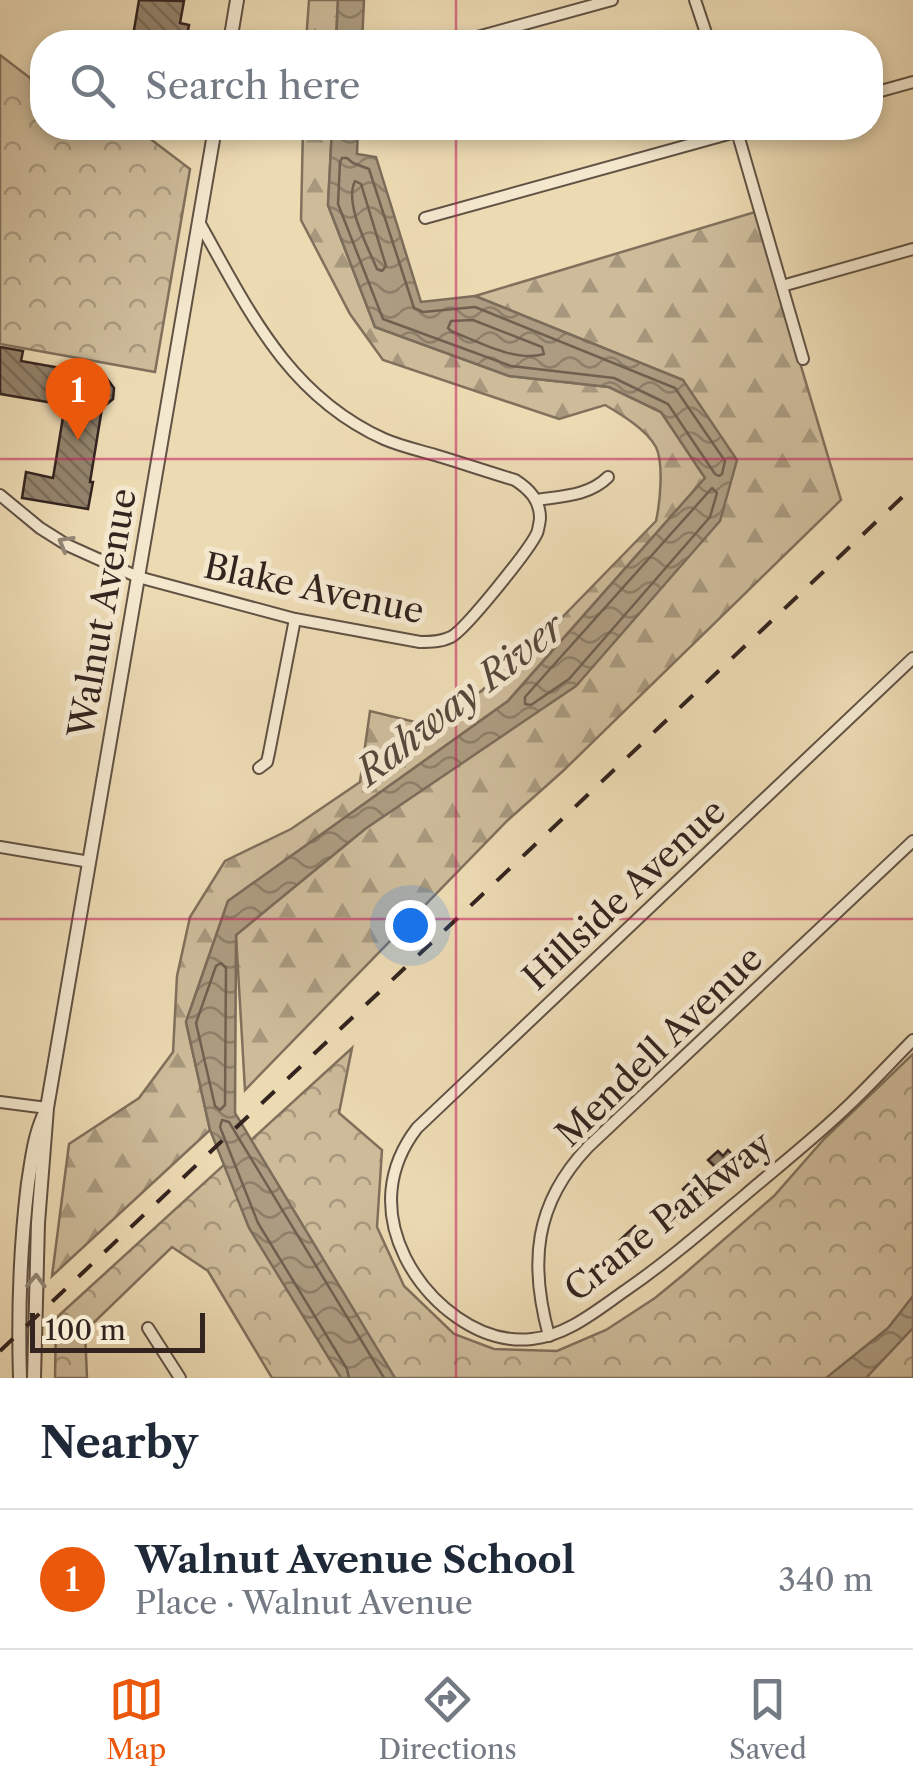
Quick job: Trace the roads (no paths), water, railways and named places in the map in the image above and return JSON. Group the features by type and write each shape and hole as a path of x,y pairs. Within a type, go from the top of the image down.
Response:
{"street":[{"path":"232,30 237,0"},
{"path":"503,30 612,0"},
{"path":"695,0 705,30"},
{"path":"883,90 913,82"},
{"name":"Walnut Avenue","path":"34,1378 38,1223 47,1108 213,140"},
{"path":"425,218 698,140"},
{"path":"739,140 803,360"},
{"path":"199,222 271,346 296,377 357,426 387,440 515,480 536,500 587,492 608,477"},
{"path":"782,286 913,249"},
{"name":"Blake Avenue","path":"0,495 67,545 138,577 295,619 420,642 439,642 454,636 474,616 537,533 540,521 536,500"},
{"path":"260,768 270,752 295,619"},
{"name":"Hillside Avenue","path":"392,1182 405,1146 424,1120 913,658"},
{"name":"Mendell Avenue","path":"549,1336 539,1292 538,1253 545,1217 568,1171 913,842"},
{"path":"0,847 90,862"},
{"name":"Crane Parkway","path":"392,1182 391,1211 400,1246 412,1270 440,1302 472,1327 493,1336 529,1340 549,1336 593,1314 678,1252 826,1126 913,1040"},
{"path":"0,1102 47,1108"},
{"name":"Walnut Avenue","path":"20,1378 23,1221 35,1134 47,1108"},
{"path":"148,1328 180,1378"}],"water":[{"path":"338,0 364,0 363,30 337,30"},
{"path":"331,140 358,140 357,154 376,157 421,302 475,296 683,380 737,460 720,521 576,686 365,829 236,935 235,1113 395,1378 341,1378 249,1228 210,1130 186,1022 228,901 508,701 705,478 661,412 609,387 509,376 375,327 328,205"},
{"path":"913,1296 913,1328 866,1378 826,1378 888,1328"}],"railway":[{"path":"0,1351 913,487"}],"place":[{"name":"Walnut Avenue School","path":"78,440"}],"water label":[{"name":"Rahway River","path":"460,699"}]}
